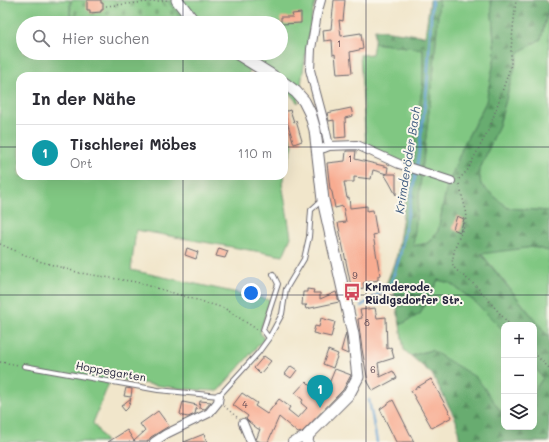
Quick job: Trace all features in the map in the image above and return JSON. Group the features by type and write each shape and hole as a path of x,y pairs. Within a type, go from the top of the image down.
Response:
{"street":[{"path":"177,0 190,16"},
{"path":"292,442 308,438 349,394 358,377 353,334 323,200 324,123 310,70 311,49 321,0"},
{"path":"247,60 267,72"},
{"path":"288,86 304,101 323,148"},
{"path":"323,148 357,145 400,164 451,181"},
{"path":"154,442 166,434 209,414 218,399"},
{"path":"243,423 251,442"}],"lane":[{"path":"218,399 258,353 269,338 282,314 286,289 304,259 309,237 312,210 323,200"},
{"path":"269,338 263,330 278,284 273,274"},
{"name":"Hoppegarten","path":"24,366 218,399"}],"path":[{"path":"106,6 170,0"},
{"path":"507,322 476,286 454,269 452,263 455,247 464,226 467,214 458,180 467,170 490,127 511,64 516,0"},
{"path":"0,244 39,261 80,273 136,282 224,308 260,331 263,330"},
{"path":"537,356 549,368"},
{"path":"0,362 24,366"},
{"path":"218,399 243,423"}],"green space":[{"path":"0,0 70,0 70,16 16,16 16,60 288,60 288,16 179,16 167,0 316,0 312,15 298,103 288,92 288,72 256,72 251,69 249,72 16,72 16,180 283,180 282,183 291,237 283,256 136,230 131,270 270,300 260,332 264,339 218,391 178,388 111,378 93,423 106,442 0,442"},
{"path":"71,0 167,0 179,16 70,16"},
{"path":"430,0 439,0 434,68 413,246 428,243 438,231 446,190 463,146 486,102 495,56 491,0 545,0 549,5 541,39 519,52 499,125 479,171 481,185 508,208 549,211 549,251 533,247 481,254 537,322 501,322 501,328 475,302 450,283 438,280 420,314 400,325 394,291 386,285 397,255 423,82 423,49 374,43 375,29 425,36"},
{"path":"439,0 491,0 495,56 486,102 463,146 446,190 438,231 428,243 413,246 434,68"},
{"path":"549,8 549,211 508,208 481,185 479,171 499,125 519,52 541,39"},
{"path":"374,43 423,49 423,82 411,165 366,147 360,55 372,54"},
{"path":"288,131 293,145 288,162"},
{"path":"533,247 549,251 549,337 537,322 481,253"},
{"path":"438,280 450,283 475,302 501,328 501,411 431,350 411,356 404,350 400,325 420,314"},
{"path":"537,322 549,337 549,442 460,442 456,420 432,374 411,356 431,350 477,378 501,412 501,430 537,430 537,387 543,378 537,370"},
{"path":"537,370 543,378 537,387"}],"building":[{"path":"87,0 101,0 101,3 103,3 103,10 101,10 101,12 90,13 90,10 87,10"},
{"path":"334,0 345,0 343,21 339,20 341,36 361,33 363,49 350,52 352,73 337,74 332,40 324,41 323,30 331,29"},
{"path":"301,13 301,23 288,24 288,17 293,17 292,14"},
{"path":"351,108 353,116 345,118 346,137 335,138 334,120 329,121 327,113"},
{"path":"290,110 294,122 296,121 302,141 294,144 288,125 288,111"},
{"path":"346,151 356,151 355,159 388,167 387,174 373,170 371,179 354,177 354,182 344,182 347,198 349,197 350,208 367,206 367,211 373,210 377,234 373,235 380,275 378,276 378,280 363,283 364,288 356,289 355,285 351,286 338,223 346,222 343,206 335,208 330,189 327,163 345,161"},
{"path":"384,174 396,174 396,195 389,182"},
{"path":"457,216 464,219 460,232 453,229"},
{"path":"187,248 198,252 196,259 185,255"},
{"path":"219,248 228,251 225,258 216,256"},
{"path":"307,289 314,290 313,293 320,293 320,299 336,292 339,302 306,309 305,306 307,305 302,305 303,292 307,292"},
{"path":"375,308 377,318 386,317 387,349 391,347 394,358 378,363 380,377 393,371 397,378 373,391 368,382 358,319 362,318 360,310"},
{"path":"321,318 335,322 331,337 313,333 315,326 319,327"},
{"path":"346,333 346,335 348,354 341,351"},
{"path":"328,350 338,354 333,368 323,364"},
{"path":"264,356 271,361 260,374 254,368"},
{"path":"291,366 297,370 291,378 285,374"},
{"path":"335,369 351,375 343,390 302,432 298,433 279,417 268,442 261,442 256,440 260,429 249,422 246,419 248,416 233,405 242,393 257,403 255,406 267,414 279,399 290,407 288,410 298,418 307,408 301,403 303,400 295,393 306,381 314,389 322,381 328,386"},
{"path":"431,379 452,417 432,428 411,391"},
{"path":"126,388 132,389 131,397 124,396"},
{"path":"131,398 128,408 125,411 121,406"},
{"path":"393,400 414,442 396,442 380,409"},
{"path":"200,401 211,402 205,409 199,408"},
{"path":"183,402 197,405 195,414 188,417 180,414"},
{"path":"158,411 169,426 151,437 147,442 108,442 127,430 134,441 145,431 140,424"},
{"path":"204,434 207,442 184,442"}],"waterway":[{"name":"Krimderöder Bach","path":"361,306 390,286 400,255 417,167 427,87 432,0"},
{"name":"Krimderöder Bach","path":"369,400 377,442"}],"place":[{"name":"Krimderode, Rüdigsdorfer Str.","path":"352,292"},
{"name":"Tischlerei Möbes","path":"320,408"}]}
